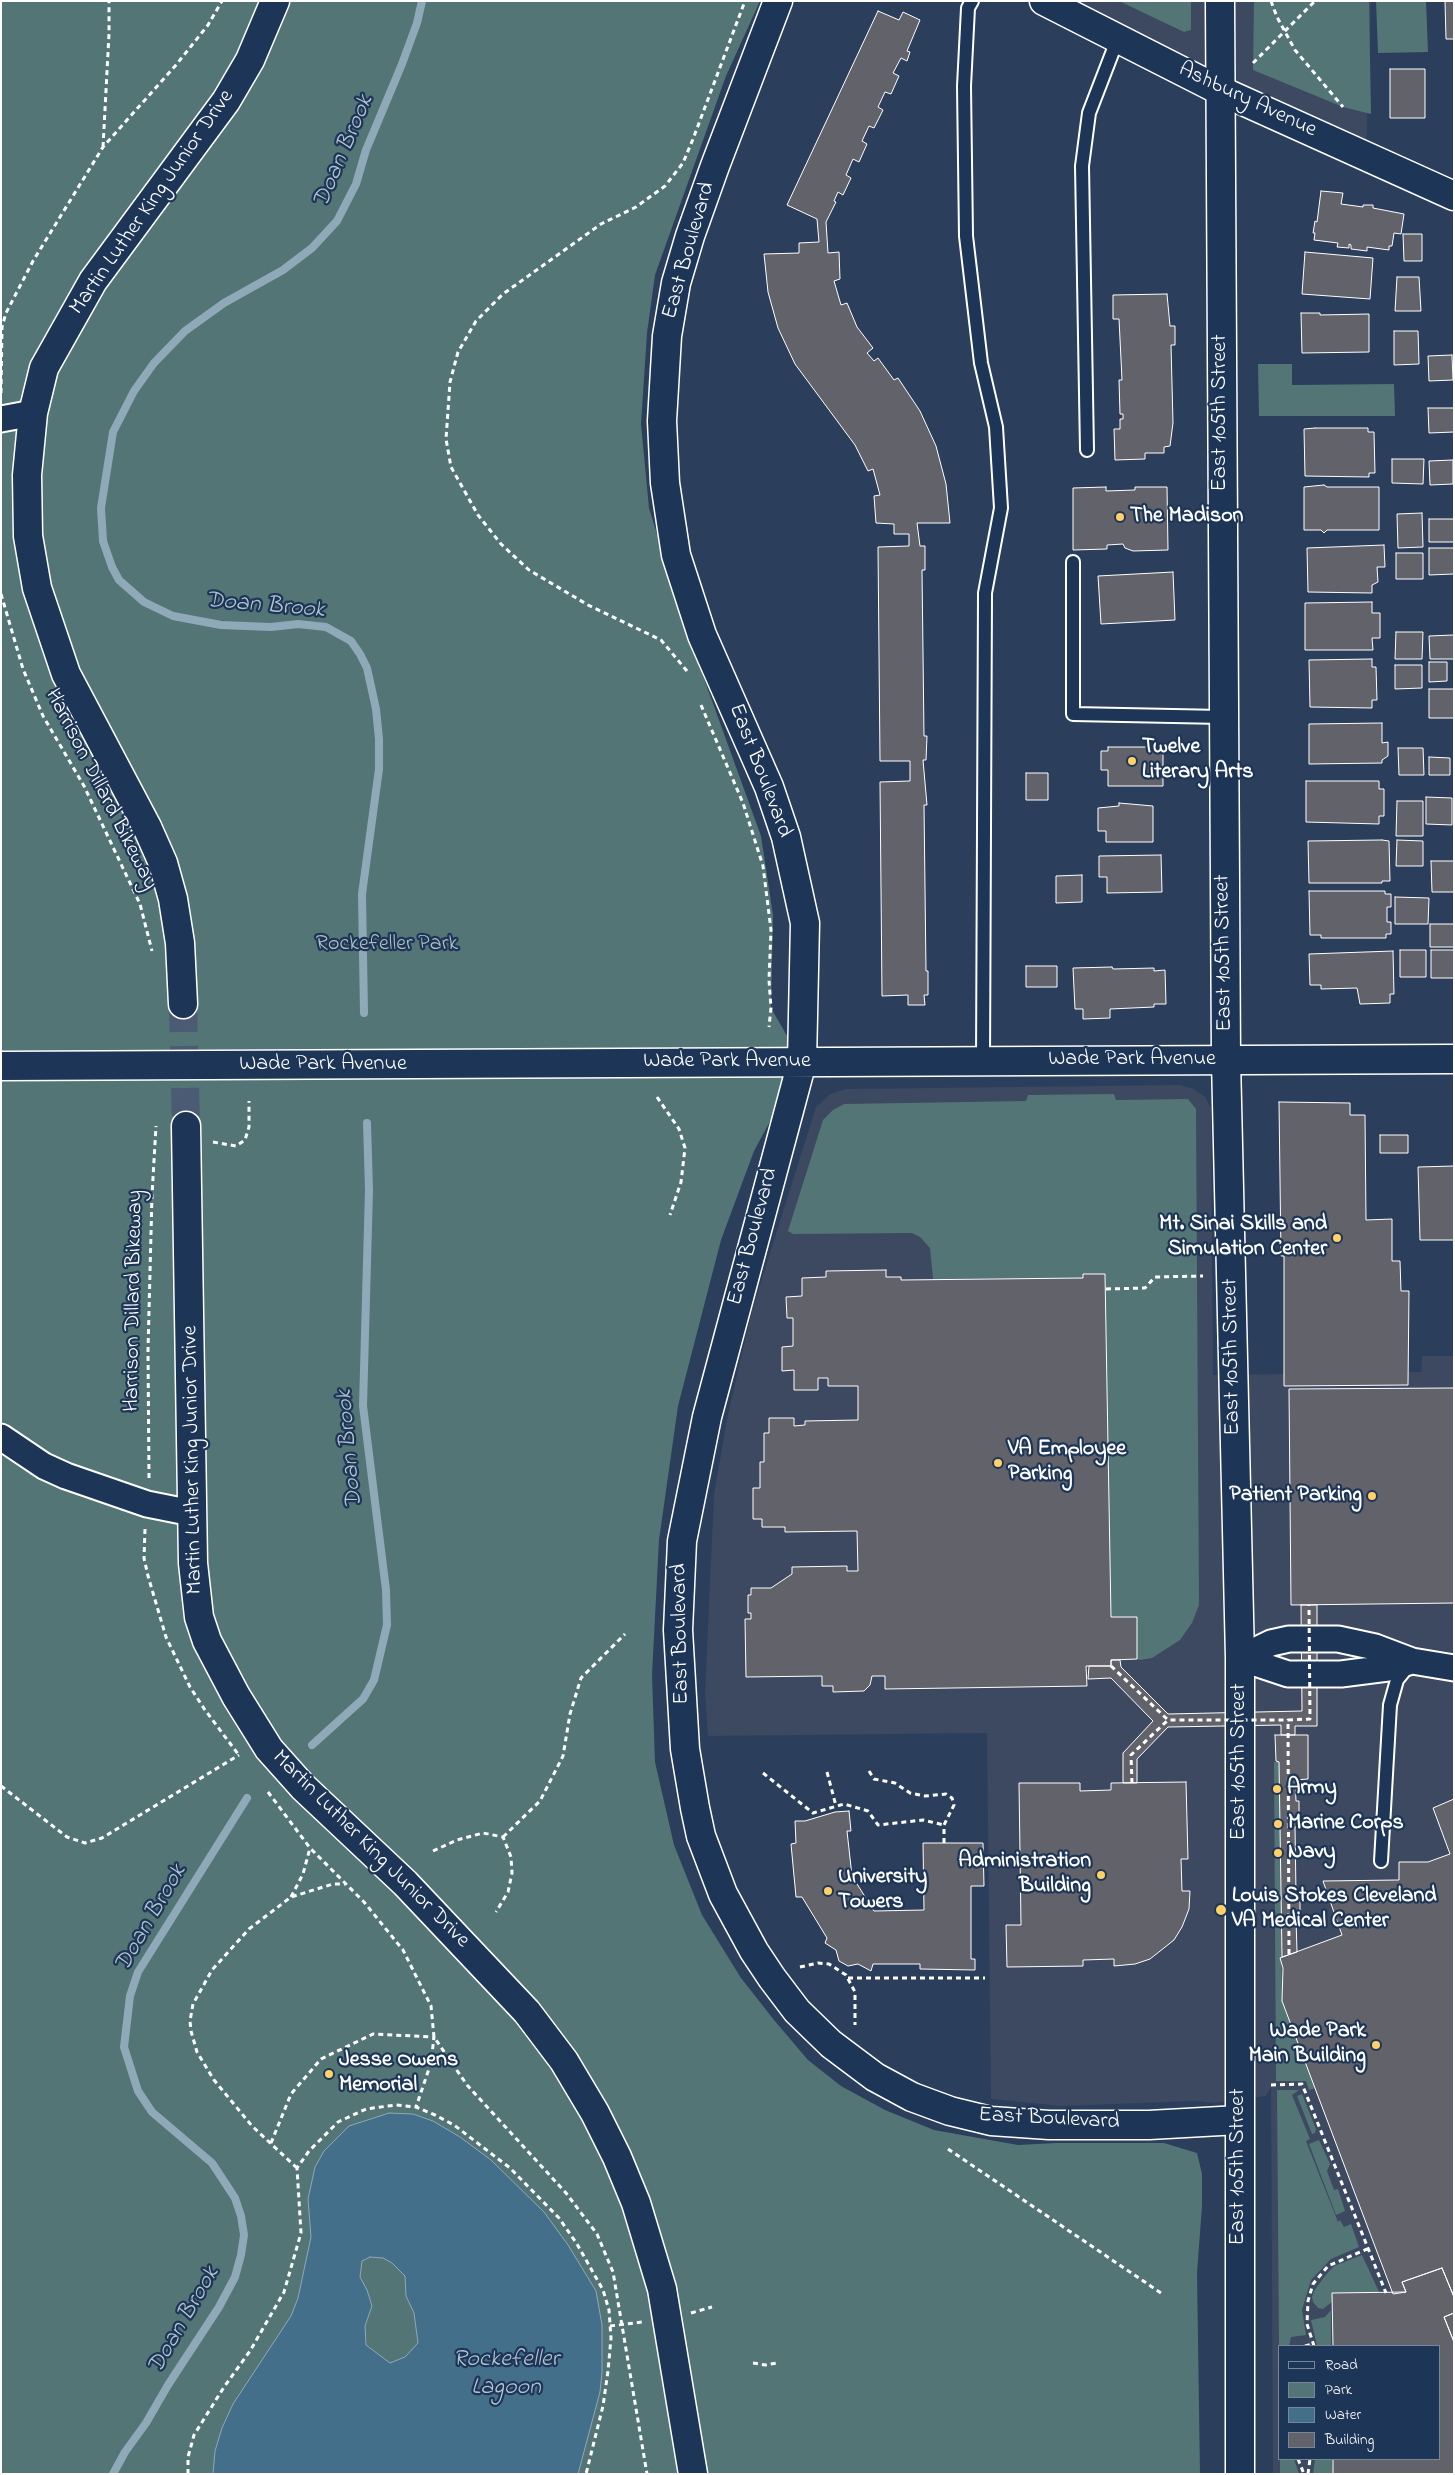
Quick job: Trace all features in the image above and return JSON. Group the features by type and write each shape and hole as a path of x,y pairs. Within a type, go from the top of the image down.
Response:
{"main road":[{"name":"Martin Luther King Junior Drive","path":"183,1004 180,943 175,908 163,863 147,827 66,674 37,588 28,536 27,475 33,413 44,368 68,324 109,260 226,101 250,60 275,1"},
{"name":"East Boulevard","path":"778,1 709,184 676,283 667,336 662,421 667,492 676,555 702,635 769,787 788,847 805,923 802,1062 709,1408 682,1542 678,1630 685,1748 701,1836 723,1894 754,1951 797,2011 830,2044 875,2077 912,2097 950,2111 991,2121 1050,2125 1149,2125 1239,2120"},
{"name":"Ashbury Avenue","path":"1044,1 1219,90 1454,196"},
{"name":"East 105th Street","path":"1220,1 1219,90 1226,1060 1240,1658 1240,2474"},
{"name":"Wade Park Avenue","path":"1,1066 1454,1059"},
{"name":"Martin Luther King Junior Drive","path":"186,1126 193,1564 199,1617 220,1669 269,1748 302,1787 405,1883 527,2012 564,2061 595,2113 617,2157 636,2203 662,2289 693,2474"}],"street":[{"path":"1,419 33,413"},
{"path":"1,1437 44,1466 66,1476 147,1504 192,1513"},
{"path":"1240,1658 1271,1643 1289,1639 1338,1639 1375,1647 1412,1661 1454,1668"},
{"path":"1240,1658 1288,1674 1341,1674 1388,1668 1412,1661"}],"lane":[{"path":"972,1 968,8 964,86 966,236 981,363 996,426 1001,508 985,592 983,1062"},
{"path":"1087,450 1082,166 1089,113 1118,38"},
{"path":"1073,562 1073,714 1223,717"},
{"path":"1381,1861 1390,1705 1397,1680 1412,1661"}],"path":[{"path":"103,148 109,34 108,1"},
{"path":"1,396 2,327 6,313 38,254 103,148 176,65 208,25 222,1"},
{"path":"687,672 661,640 588,605 529,570 501,544 478,515 451,467 446,439 448,401 450,382 458,352 476,321 503,294 601,224 636,207 665,186 671,178 682,163 693,139 745,1"},
{"path":"1271,1 1285,32 1296,50 1343,107"},
{"path":"1254,63 1315,1"},
{"name":"Harrison Dillard Bikeway","path":"1,594 23,669 43,716 84,786 140,904 153,958"},
{"path":"698,698 743,803 763,866 771,930 769,980 771,1008 769,1026"},
{"path":"657,1097 679,1129 685,1148 681,1182 670,1215"},
{"path":"213,1142 236,1146 245,1140 249,1127 249,1101"},
{"name":"Harrison Dillard Bikeway","path":"149,1477 148,1350 156,1126"},
{"path":"1106,1289 1145,1288 1155,1277 1202,1276"},
{"path":"145,1526 144,1558 157,1612 166,1637 190,1687 205,1710 245,1762"},
{"path":"1132,1783 1131,1755 1168,1720 1310,1719 1309,1604"},
{"path":"503,1837 540,1801 562,1756 570,1714 581,1678 625,1634"},
{"path":"1111,1666 1168,1720"},
{"path":"1288,1720 1289,1954"},
{"path":"1,1786 67,1837 85,1842 102,1838 239,1755"},
{"path":"869,1771 874,1779 895,1783 910,1793 925,1796 939,1793 952,1798 954,1805 944,1825 944,1843"},
{"path":"827,1772 836,1806"},
{"path":"763,1773 813,1813 844,1804 868,1811 878,1825 905,1824 923,1820 944,1825"},
{"path":"267,1789 310,1848 384,1925 403,1950 431,2006 434,2037 431,2063 416,2107"},
{"path":"433,1850 483,1833 503,1837"},
{"path":"496,1912 508,1892 512,1873 511,1857 503,1837"},
{"path":"291,1897 302,1874 310,1848"},
{"path":"297,2168 252,2126 214,2080 198,2052 190,2021 193,2004 212,1970 249,1929 291,1897 333,1884 345,1884"},
{"path":"800,1967 818,1963 829,1964 848,1978 855,1992 855,2026"},
{"path":"848,1978 986,1978"},
{"path":"271,2143 291,2094 321,2059 373,2034 434,2037"},
{"path":"434,2037 467,2085 566,2193 597,2234 614,2272 647,2474"},
{"path":"1271,2085 1302,2084 1386,2294"},
{"path":"188,2474 188,2456 194,2435 224,2387 250,2352 284,2292 301,2232 297,2168 309,2151 338,2122 355,2113 375,2107 416,2107 441,2118 472,2138 510,2168 559,2218 578,2244 603,2290 609,2310 610,2326 608,2371 603,2406 586,2474"},
{"path":"948,2149 1161,2294"},
{"path":"1313,2345 1307,2324 1308,2301 1313,2284 1328,2266 1367,2249"},
{"path":"690,2313 712,2308"},
{"path":"610,2326 643,2321"},
{"path":"753,2363 765,2366 777,2363"},
{"path":"1298,2460 1304,2474"},
{"path":"1308,2474 1310,2460"}],"shaded area":[{"path":"1044,1 1371,1 1366,156"},
{"name":"Louis Stokes Cleveland VA Medical Center","path":"1180,1085 1194,1089 1205,1097 1211,1108 1213,1375 1421,1372 1422,1356 1454,1356 1454,2474 1273,2474 1271,2087 1266,2096 1214,2103 1196,2101 1061,2106 991,2099 987,1733 708,1736 705,1693 714,1494 728,1414 752,1310 816,1107 830,1094 846,1089"}],"green space":[{"name":"Rockefeller Park","path":"1,1 760,1 726,76 655,275 647,333 641,424 649,508 686,629 761,836 773,915 771,1008 802,1062 754,1151 721,1240 678,1406 659,1540 652,1675 655,1762 674,1845 702,1915 741,1978 774,2020 808,2060 841,2086 885,2110 934,2130 1018,2145 1164,2143 1197,2153 1202,2174 1202,2206 1197,2273 1200,2474 1,2474"},
{"path":"1119,1 1191,1 1191,30 1184,32"},
{"path":"1254,1 1369,1 1371,114 1343,107 1253,70"},
{"path":"1376,1 1426,1 1428,52 1378,53"},
{"path":"1258,364 1292,364 1292,385 1394,384 1395,416 1259,416"},
{"path":"1114,1094 1116,1100 1188,1099 1196,1109 1199,1605 1192,1623 1180,1640 1152,1658 1140,1660 1137,1659 1137,1617 1111,1617 1105,1274 1083,1274 1083,1278 933,1279 930,1248 920,1237 912,1233 793,1234 788,1231 823,1120 833,1110 844,1104 1026,1101 1028,1095"},
{"path":"1274,1762 1279,1762 1282,2001 1316,2088 1309,2090 1306,2081 1276,2081"},
{"path":"1277,2090 1299,2090 1292,2095 1310,2139 1306,2141 1338,2222 1340,2220 1344,2227 1351,2224 1359,2247 1331,2259 1311,2280 1302,2310 1306,2335 1291,2337 1289,2345 1279,2345"},
{"path":"1302,2094 1316,2129 1315,2133 1312,2134 1297,2096"},
{"path":"1319,2140 1330,2164 1327,2171 1334,2190 1338,2189 1345,2211 1336,2215 1309,2144"},
{"path":"1362,2255 1380,2294 1332,2302 1323,2309 1318,2308 1313,2302 1312,2297 1324,2277 1334,2266"},
{"path":"1331,2310 1331,2345 1317,2345 1311,2320 1325,2317"},
{"path":"1280,2460 1294,2460 1299,2474 1280,2474"},
{"path":"1315,2460 1332,2460 1333,2474 1313,2474"}],"water":[{"name":"Rockefeller Lagoon","path":"389,2113 413,2114 433,2121 460,2137 491,2160 544,2212 568,2245 596,2291 602,2325 600,2392 578,2474 213,2474 215,2451 222,2428 233,2404 291,2316 298,2298 311,2237 308,2199 315,2167 324,2151 349,2126","holes":["370,2257 383,2258 392,2263 405,2276 406,2296 414,2313 418,2343 405,2357 390,2363 366,2345 365,2326 372,2306 360,2277 362,2261"]}],"building":[{"path":"1445,1 1454,1 1454,39 1446,39"},
{"path":"878,11 899,20 903,12 920,20 907,51 910,52 907,61 901,58 893,73 899,76 891,94 885,92 878,107 883,110 874,128 869,126 862,141 867,144 859,162 853,159 846,175 851,178 843,195 838,192 834,201 836,202 826,222 828,253 839,252 840,279 834,281 841,305 847,303 857,327 873,348 867,353 874,361 878,358 894,380 898,378 920,411 936,446 946,484 950,523 917,523 920,546 925,546 925,570 922,570 924,736 927,736 926,760 923,760 927,805 924,805 928,995 924,995 925,1005 908,1005 908,995 882,996 880,782 910,781 910,761 880,761 878,547 909,546 909,534 894,534 894,524 876,523 874,496 880,495 873,469 868,471 855,445 795,364 778,328 768,292 764,254 799,253 799,243 819,242 817,219 787,205"},
{"path":"1390,69 1425,69 1425,118 1390,118"},
{"path":"1321,191 1343,193 1341,204 1363,207 1363,205 1373,205 1373,208 1404,214 1401,234 1394,233 1392,246 1389,246 1389,250 1367,247 1367,251 1351,249 1349,244 1349,248 1337,247 1338,243 1314,240 1315,233 1313,233 1315,221 1317,222"},
{"path":"1403,234 1422,234 1422,261 1404,261"},
{"path":"1305,252 1373,258 1370,299 1302,294"},
{"path":"1397,277 1419,277 1421,311 1395,311"},
{"path":"1167,294 1170,326 1175,326 1175,345 1171,345 1173,423 1170,446 1164,447 1164,453 1145,453 1145,459 1115,460 1114,429 1120,429 1120,419 1123,419 1123,414 1120,414 1119,380 1122,380 1119,319 1113,319 1113,295"},
{"path":"1301,313 1320,313 1320,315 1369,314 1369,352 1302,353"},
{"path":"1394,331 1418,331 1419,364 1394,365"},
{"path":"1452,355 1453,380 1429,381 1428,356"},
{"path":"1428,408 1454,408 1454,432 1429,433"},
{"path":"1368,428 1368,432 1374,432 1375,473 1369,473 1369,477 1305,476 1304,429"},
{"path":"1392,459 1424,459 1423,484 1392,483"},
{"path":"1453,460 1453,484 1430,485 1429,461"},
{"path":"1324,485 1327,487 1379,487 1379,530 1327,530 1324,533 1321,530 1304,530 1304,487"},
{"name":"The Madison","path":"1106,487 1106,491 1135,490 1135,487 1167,487 1168,550 1133,551 1125,548 1123,544 1107,545 1107,549 1073,550 1073,488"},
{"path":"1422,513 1423,547 1398,548 1397,514"},
{"path":"1429,519 1454,519 1454,542 1429,542"},
{"path":"1384,545 1385,567 1377,567 1378,582 1372,585 1372,593 1308,592 1307,548"},
{"path":"1429,548 1454,548 1454,574 1429,575"},
{"path":"1396,553 1423,553 1423,579 1396,579"},
{"path":"1173,572 1175,620 1101,624 1098,576"},
{"path":"1372,602 1372,613 1380,613 1380,638 1372,638 1373,650 1305,650 1305,603"},
{"path":"1396,632 1423,632 1422,659 1395,659"},
{"path":"1454,635 1454,659 1430,659 1429,636"},
{"path":"1372,659 1372,667 1376,667 1377,700 1372,700 1372,708 1310,707 1309,660"},
{"path":"1429,662 1447,662 1447,681 1429,682"},
{"path":"1395,665 1422,665 1422,688 1395,689"},
{"path":"1429,689 1454,689 1454,718 1429,718"},
{"path":"1382,723 1382,743 1388,742 1388,756 1382,760 1382,763 1309,764 1309,724"},
{"name":"Twelve Literary Arts","path":"1108,747 1163,747 1163,786 1108,786 1108,770 1101,770 1101,751 1108,751"},
{"path":"1398,748 1423,748 1424,775 1399,775"},
{"path":"1429,757 1450,758 1450,775 1429,775"},
{"path":"1026,773 1048,773 1048,800 1026,800"},
{"path":"1306,781 1379,781 1379,789 1384,789 1384,816 1379,816 1379,824 1306,822"},
{"path":"1426,797 1452,798 1452,825 1426,824"},
{"path":"1397,801 1423,801 1423,836 1396,836"},
{"path":"1119,803 1153,806 1153,842 1106,842 1106,831 1098,831 1098,808 1119,806"},
{"path":"1397,840 1423,841 1423,866 1396,866"},
{"path":"1308,841 1389,841 1390,881 1382,881 1382,883 1309,883"},
{"path":"1161,855 1162,892 1107,893 1107,877 1099,877 1099,856"},
{"path":"1431,861 1454,861 1454,892 1432,892"},
{"path":"1082,875 1082,902 1056,903 1056,876"},
{"path":"1309,891 1385,891 1385,894 1391,894 1391,907 1387,907 1387,922 1391,922 1391,934 1386,934 1386,938 1321,938 1321,935 1310,935"},
{"path":"1395,897 1429,898 1428,924 1395,924"},
{"path":"1430,924 1454,924 1454,947 1430,947"},
{"path":"1400,950 1426,950 1426,977 1400,977"},
{"path":"1431,950 1454,950 1454,978 1431,978"},
{"path":"1393,951 1394,994 1390,994 1390,1003 1360,1004 1357,988 1321,989 1321,985 1310,985 1309,954"},
{"path":"1026,966 1057,966 1057,987 1026,987"},
{"path":"1112,967 1113,969 1154,968 1154,971 1165,970 1166,1004 1154,1004 1154,1007 1110,1009 1110,1018 1083,1019 1083,1009 1075,1009 1073,968"},
{"name":"Mt. Sinai Skills and Simulation Center","path":"1279,1102 1350,1103 1350,1115 1365,1115 1366,1220 1392,1219 1392,1261 1400,1261 1401,1291 1409,1291 1408,1385 1284,1386 1284,1256 1281,1256"},
{"path":"1380,1135 1408,1135 1408,1153 1380,1153"},
{"path":"1454,1166 1454,1240 1420,1240 1418,1167"},
{"name":"VA Employee Parking","path":"886,1270 886,1277 901,1277 901,1280 1083,1278 1083,1274 1105,1274 1111,1617 1137,1617 1137,1659 1111,1660 1111,1666 1086,1666 1087,1686 885,1689 885,1676 872,1676 870,1685 864,1691 833,1692 833,1686 822,1686 822,1676 746,1677 745,1619 751,1619 751,1613 748,1613 748,1595 751,1595 751,1588 771,1588 792,1574 792,1567 847,1566 847,1571 858,1571 857,1531 785,1532 785,1527 762,1527 762,1519 753,1519 753,1488 760,1488 760,1462 764,1462 764,1433 769,1433 769,1418 794,1418 794,1426 805,1425 805,1421 858,1420 858,1386 828,1386 828,1378 818,1378 818,1390 794,1390 794,1370 782,1371 782,1347 793,1346 793,1318 787,1318 786,1297 802,1296 802,1278 826,1277 826,1271"},
{"name":"Patient Parking","path":"1454,1388 1454,1603 1291,1605 1289,1389"},
{"path":"1301,1605 1317,1605 1317,1726 1295,1726 1295,1735 1281,1735 1281,1725 1168,1727 1137,1759 1137,1783 1123,1783 1123,1753 1153,1721 1111,1678 1088,1679 1089,1666 1111,1666 1111,1660 1120,1660 1121,1667 1168,1714 1302,1711"},
{"path":"1275,1735 1308,1735 1308,1779 1295,1780 1296,1801 1299,1801 1299,1826 1295,1827 1296,1894 1300,1894 1300,1918 1296,1918 1297,1952 1282,1957 1279,1762 1276,1761"},
{"name":"Administration Building","path":"1186,1782 1188,1859 1181,1859 1182,1891 1190,1891 1189,1909 1182,1927 1174,1940 1150,1959 1135,1964 1114,1966 1114,1959 1083,1960 1083,1966 1007,1967 1006,1925 1021,1925 1019,1783 1080,1783 1080,1791 1111,1790 1111,1783"},
{"name":"Wade Park Main Building","path":"1454,1799 1454,2297 1442,2268 1402,2282 1406,2292 1393,2294 1282,2001 1283,1968 1280,1958 1342,1935 1323,1881 1399,1880 1399,1862 1428,1862 1450,1854 1433,1808"},
{"name":"University Towers","path":"849,1811 851,1831 847,1831 852,1876 874,1911 924,1910 923,1843 983,1843 984,1886 971,1886 971,1959 975,1959 975,1970 920,1969 920,1964 873,1964 871,1971 858,1964 848,1966 839,1961 836,1950 825,1943 827,1938 802,1897 796,1897 791,1844 796,1843 795,1821 805,1821 835,1812"},
{"path":"1442,2268 1454,2297 1454,2313 1444,2317 1454,2342 1454,2474 1333,2474 1333,2460 1440,2460 1440,2345 1333,2345 1332,2293 1406,2292 1402,2282"},
{"path":"1454,2313 1454,2342 1444,2317"}],"waterway":[{"name":"Doan Brook","path":"364,1013 362,894 379,769 379,739 376,709 367,668 360,654 351,641 326,627 298,624 271,627 221,625 173,616 144,602 119,580 112,567 103,541 101,508 113,432 134,391 154,363 185,331 224,303 283,270 312,248 337,221 356,184 366,150 417,23 422,1"},
{"name":"Doan Brook","path":"312,1745 363,1699 374,1680 387,1625 386,1590 363,1406 369,1190 367,1123"},
{"name":"Doan Brook","path":"113,2474 125,2452 146,2423 168,2385 219,2307 235,2277 241,2255 244,2235 241,2216 235,2198 212,2163 152,2112 138,2091 124,2047 130,1996 138,1972 247,1798"}],"tunnel":[{"path":"183,1004 186,1126"}],"place":[{"name":"The Madison","path":"1120,517"},
{"name":"Twelve Literary Arts","path":"1132,761"},
{"name":"Mt. Sinai Skills and Simulation Center","path":"1337,1238"},
{"name":"VA Employee Parking","path":"998,1463"},
{"name":"Patient Parking","path":"1372,1496"},
{"name":"Army","path":"1277,1789"},
{"name":"Marine Corps","path":"1278,1824"},
{"name":"Navy","path":"1278,1853"},
{"name":"Administration Building","path":"1101,1875"},
{"name":"University Towers","path":"828,1891"},
{"name":"Louis Stokes Cleveland VA Medical Center","path":"1221,1910"},
{"name":"Wade Park Main Building","path":"1376,2045"},
{"name":"Jesse Owens Memorial","path":"329,2074"}]}
